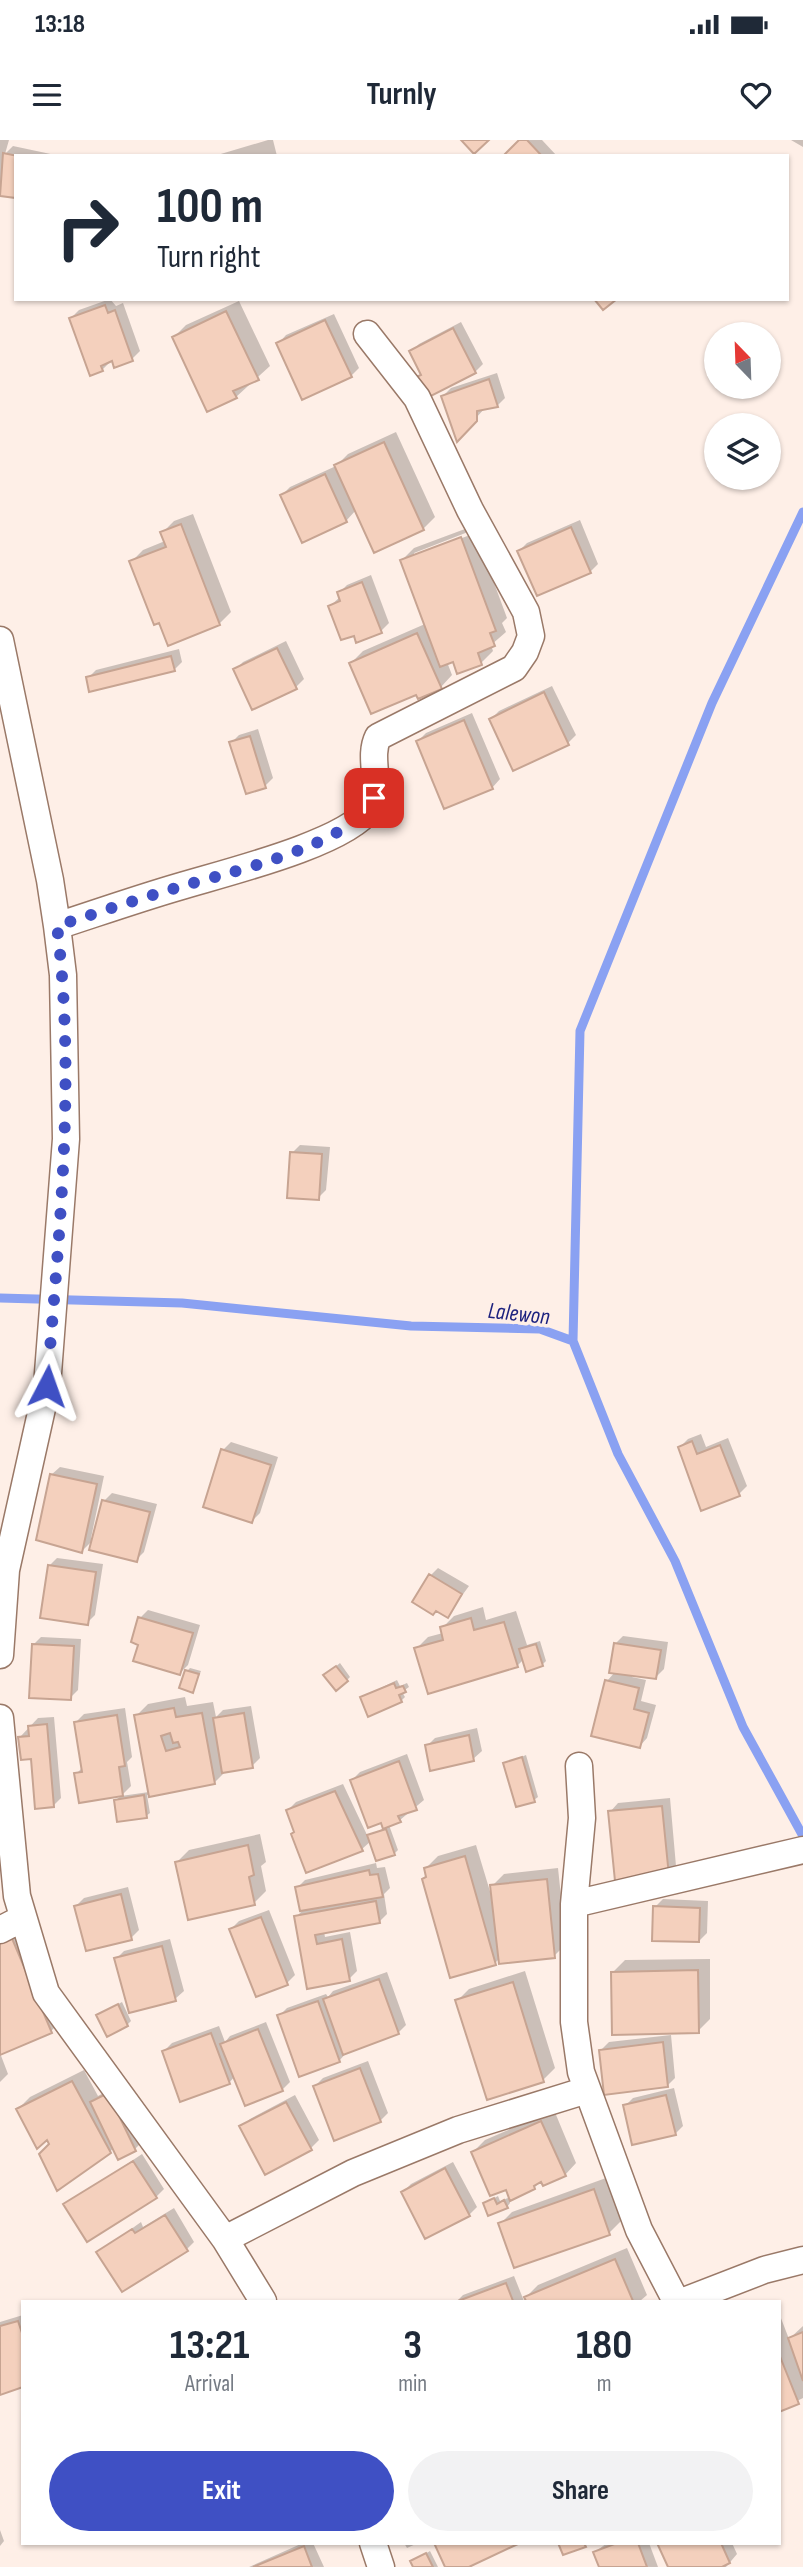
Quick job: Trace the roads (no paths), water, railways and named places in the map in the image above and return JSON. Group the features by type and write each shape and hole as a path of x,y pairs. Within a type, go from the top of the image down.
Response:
{"street":[{"path":"57,926 180,886 256,867 334,833 363,816 374,798 373,746 378,737 514,668 526,652 531,636 526,612 470,510 418,398 367,334"},
{"path":"0,640 50,880 57,926 63,975 66,1139 47,1386 2,1588 0,1655"},
{"path":"0,1718 17,1896 11,1924 46,1993 225,2239 262,2300"},
{"path":"579,1766 582,1818 575,1904 574,2022 587,2090 639,2230 675,2300"},
{"path":"575,1904 803,1850"},
{"path":"225,2239 353,2173 458,2130 587,2090"},
{"path":"687,2300 764,2270 803,2260"},
{"path":"374,2545 380,2567"}],"waterway":[{"path":"803,512 712,703 580,1031 573,1341 618,1454 675,1561 743,1727 803,1836"},
{"name":"Lalewon","path":"0,1298 182,1303 411,1326 540,1329 573,1341"}]}
